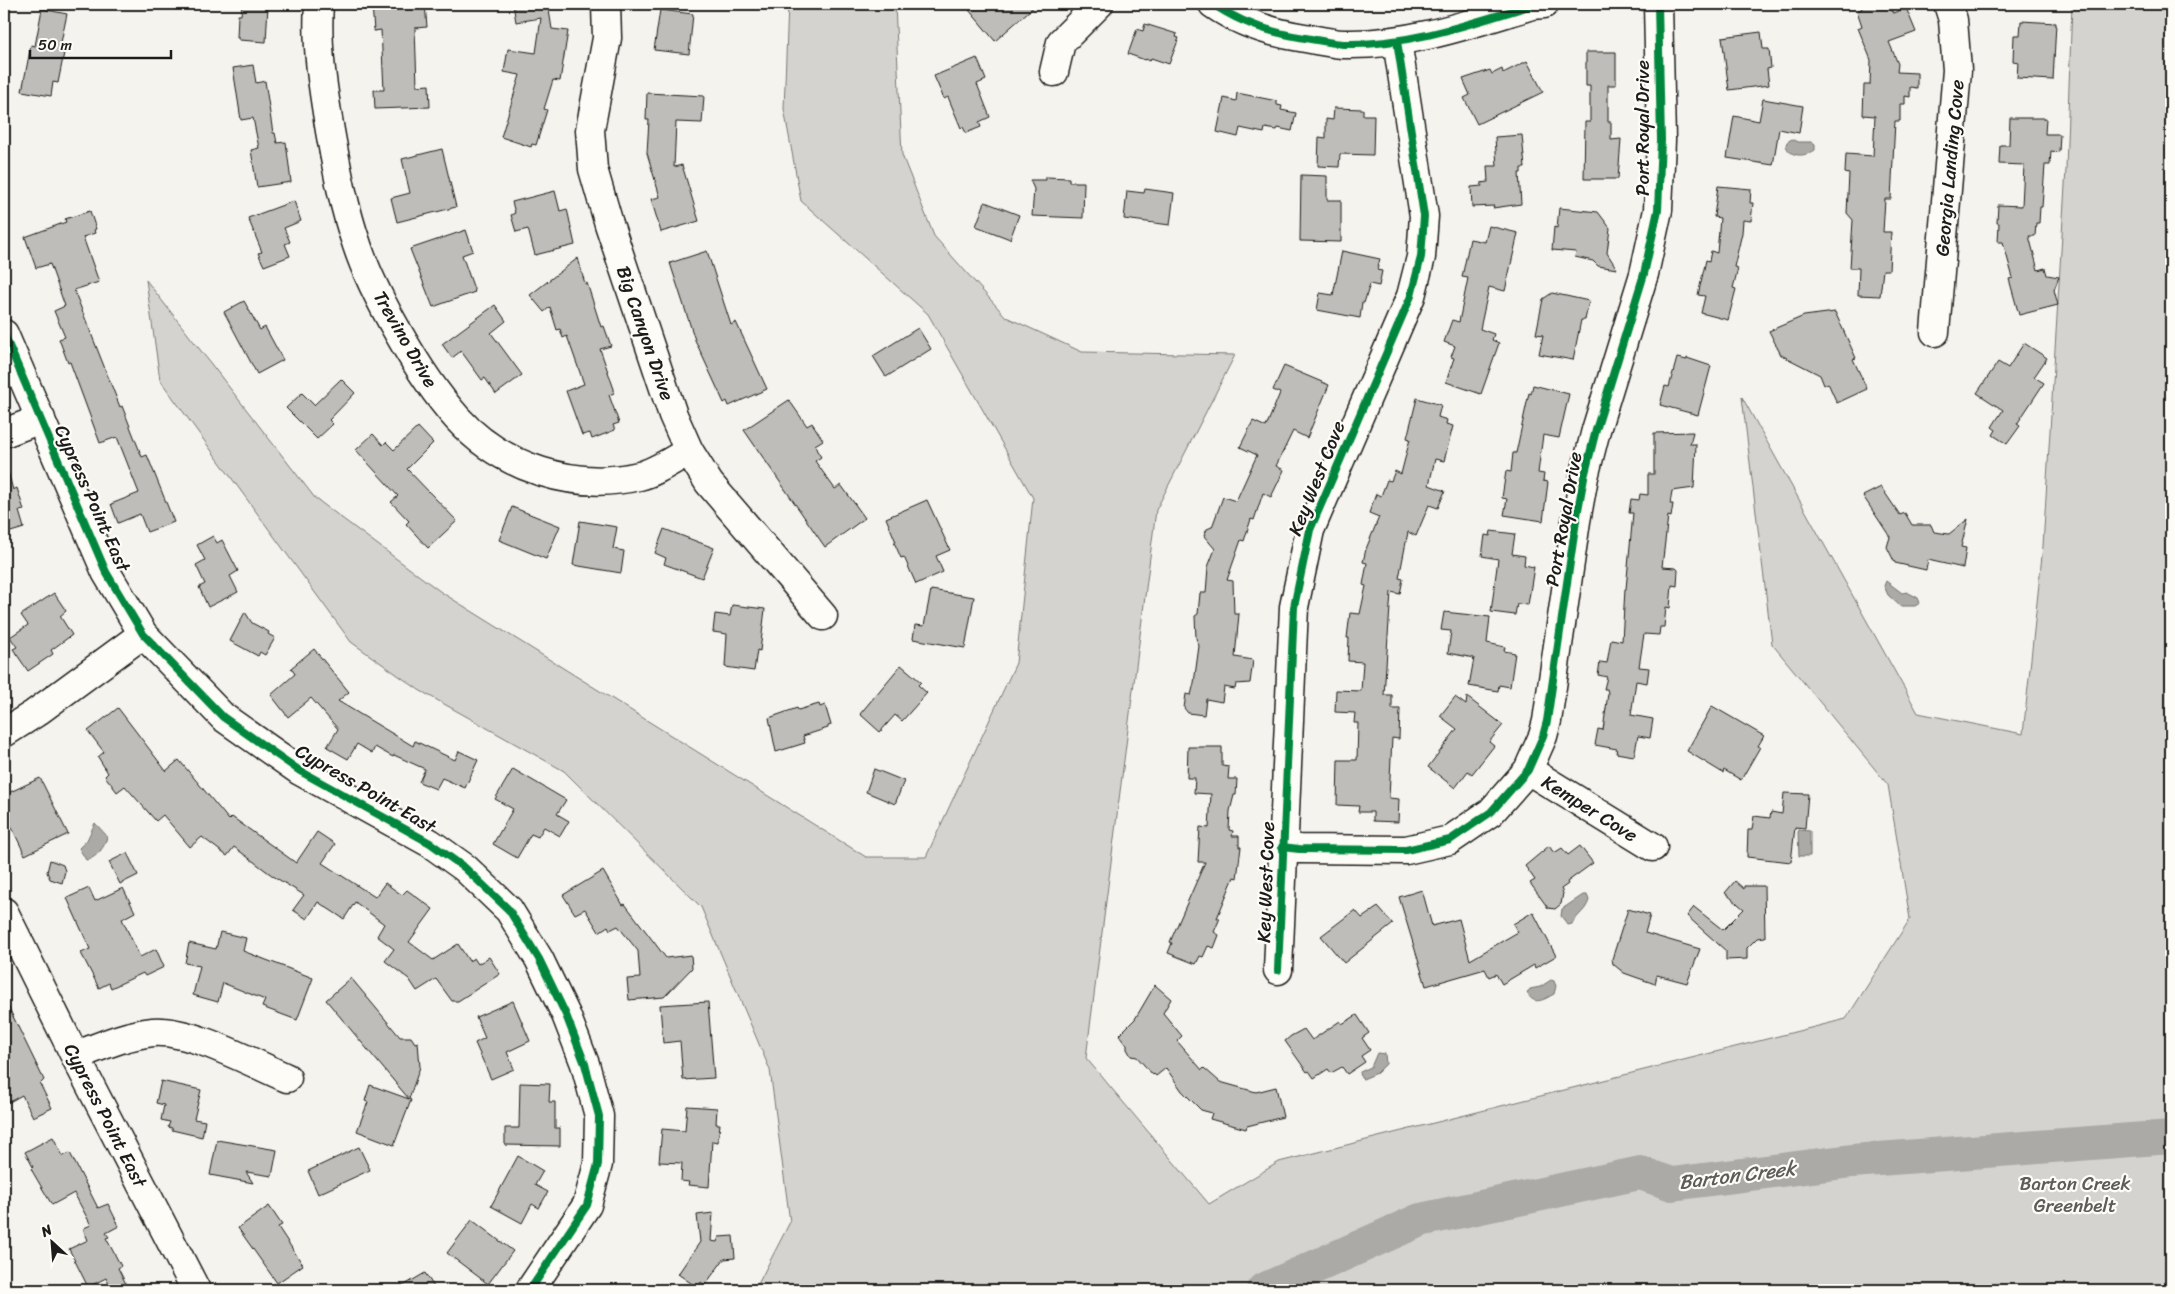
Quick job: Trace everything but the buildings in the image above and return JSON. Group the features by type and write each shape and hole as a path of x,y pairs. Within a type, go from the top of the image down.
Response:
{"street":[{"name":"Trevino Drive","path":"319,4 322,84 341,190 357,247 386,312 419,369 458,419 495,450 534,470 577,481 614,481 642,476 689,451"},
{"name":"Big Canyon Drive","path":"606,4 608,38 590,130 593,169 609,224 670,406 689,451 709,483 823,616"},
{"path":"1054,72 1061,42 1099,4"},
{"path":"1213,4 1232,17 1284,34 1342,44 1397,42 1441,33 1532,5 1544,4"},
{"name":"Port Royal Drive","path":"1282,847 1299,849 1406,850 1450,840 1491,812 1528,770 1543,736 1547,721 1584,477 1596,430 1644,274 1658,210 1661,140 1658,4"},
{"name":"Georgia Landing Cove","path":"1935,332 1957,70 1953,20 1948,4"},
{"name":"Key West Cove","path":"1278,970 1294,607 1301,566 1310,530 1410,296 1421,258 1424,216 1397,42"},
{"name":"Cypress Point East","path":"4,334 106,572 144,634 223,717 300,771 430,843 465,868 509,910 539,959 566,1015 585,1064 598,1116 598,1164 587,1205 530,1290"},
{"path":"4,433 41,418"},
{"path":"4,733 34,714 144,634"},
{"name":"Kemper Cove","path":"1528,770 1653,846"},
{"name":"Cypress Point East","path":"4,912 75,1056 196,1290"},
{"path":"75,1056 121,1038 154,1032 188,1036 287,1078"}],"green space":[{"name":"Barton Creek Greenbelt","path":"788,4 895,4 902,155 934,236 1006,317 1082,352 1235,355 1156,510 1086,1058 1209,1204 1279,1162 1846,1019 1910,919 1888,785 1772,644 1742,397 1918,713 2023,734 2043,546 2066,169 2072,4 2171,4 2171,1290 755,1290 790,1222 770,1070 701,907 564,771 419,690 351,642 160,380 146,280 315,498 441,592 866,857 926,857 1016,663 1033,498 928,314 801,201 784,109"}],"shaded area":[{"path":"1792,139 1798,142 1811,142 1815,145 1815,150 1803,155 1794,154 1786,145"},
{"path":"1886,581 1902,593 1907,592 1918,598 1920,603 1915,606 1900,606 1888,595 1884,586"},
{"path":"95,823 107,836 103,848 97,855 86,860 79,848 87,840"},
{"path":"1799,830 1810,831 1810,856 1799,856"},
{"path":"1583,895 1587,895 1588,904 1572,924 1568,925 1561,916 1562,909"},
{"path":"1551,980 1554,981 1556,986 1554,994 1536,1001 1527,993 1530,989 1540,987"},
{"path":"1377,1053 1385,1054 1386,1064 1377,1073 1363,1079 1361,1078 1360,1072 1371,1067"}],"waterway":[{"name":"Barton Creek","path":"1263,1290 1420,1220 1640,1173 1672,1184 1852,1161 2171,1137"}],"cycle path":[{"path":"1213,4 1234,17 1269,30 1343,44 1367,44 1415,38 1532,5 1544,4"},
{"path":"1282,847 1299,849 1406,850 1450,840 1491,812 1528,770 1543,736 1547,721 1584,477 1596,430 1644,274 1658,210 1661,140 1658,4"},
{"path":"1278,970 1294,607 1310,530 1411,296 1421,257 1424,216 1397,41"},
{"path":"4,334 106,572 143,634 223,717 300,771 430,843 465,868 509,910 539,959 566,1015 585,1064 599,1116 598,1164 587,1205 530,1290"}]}
